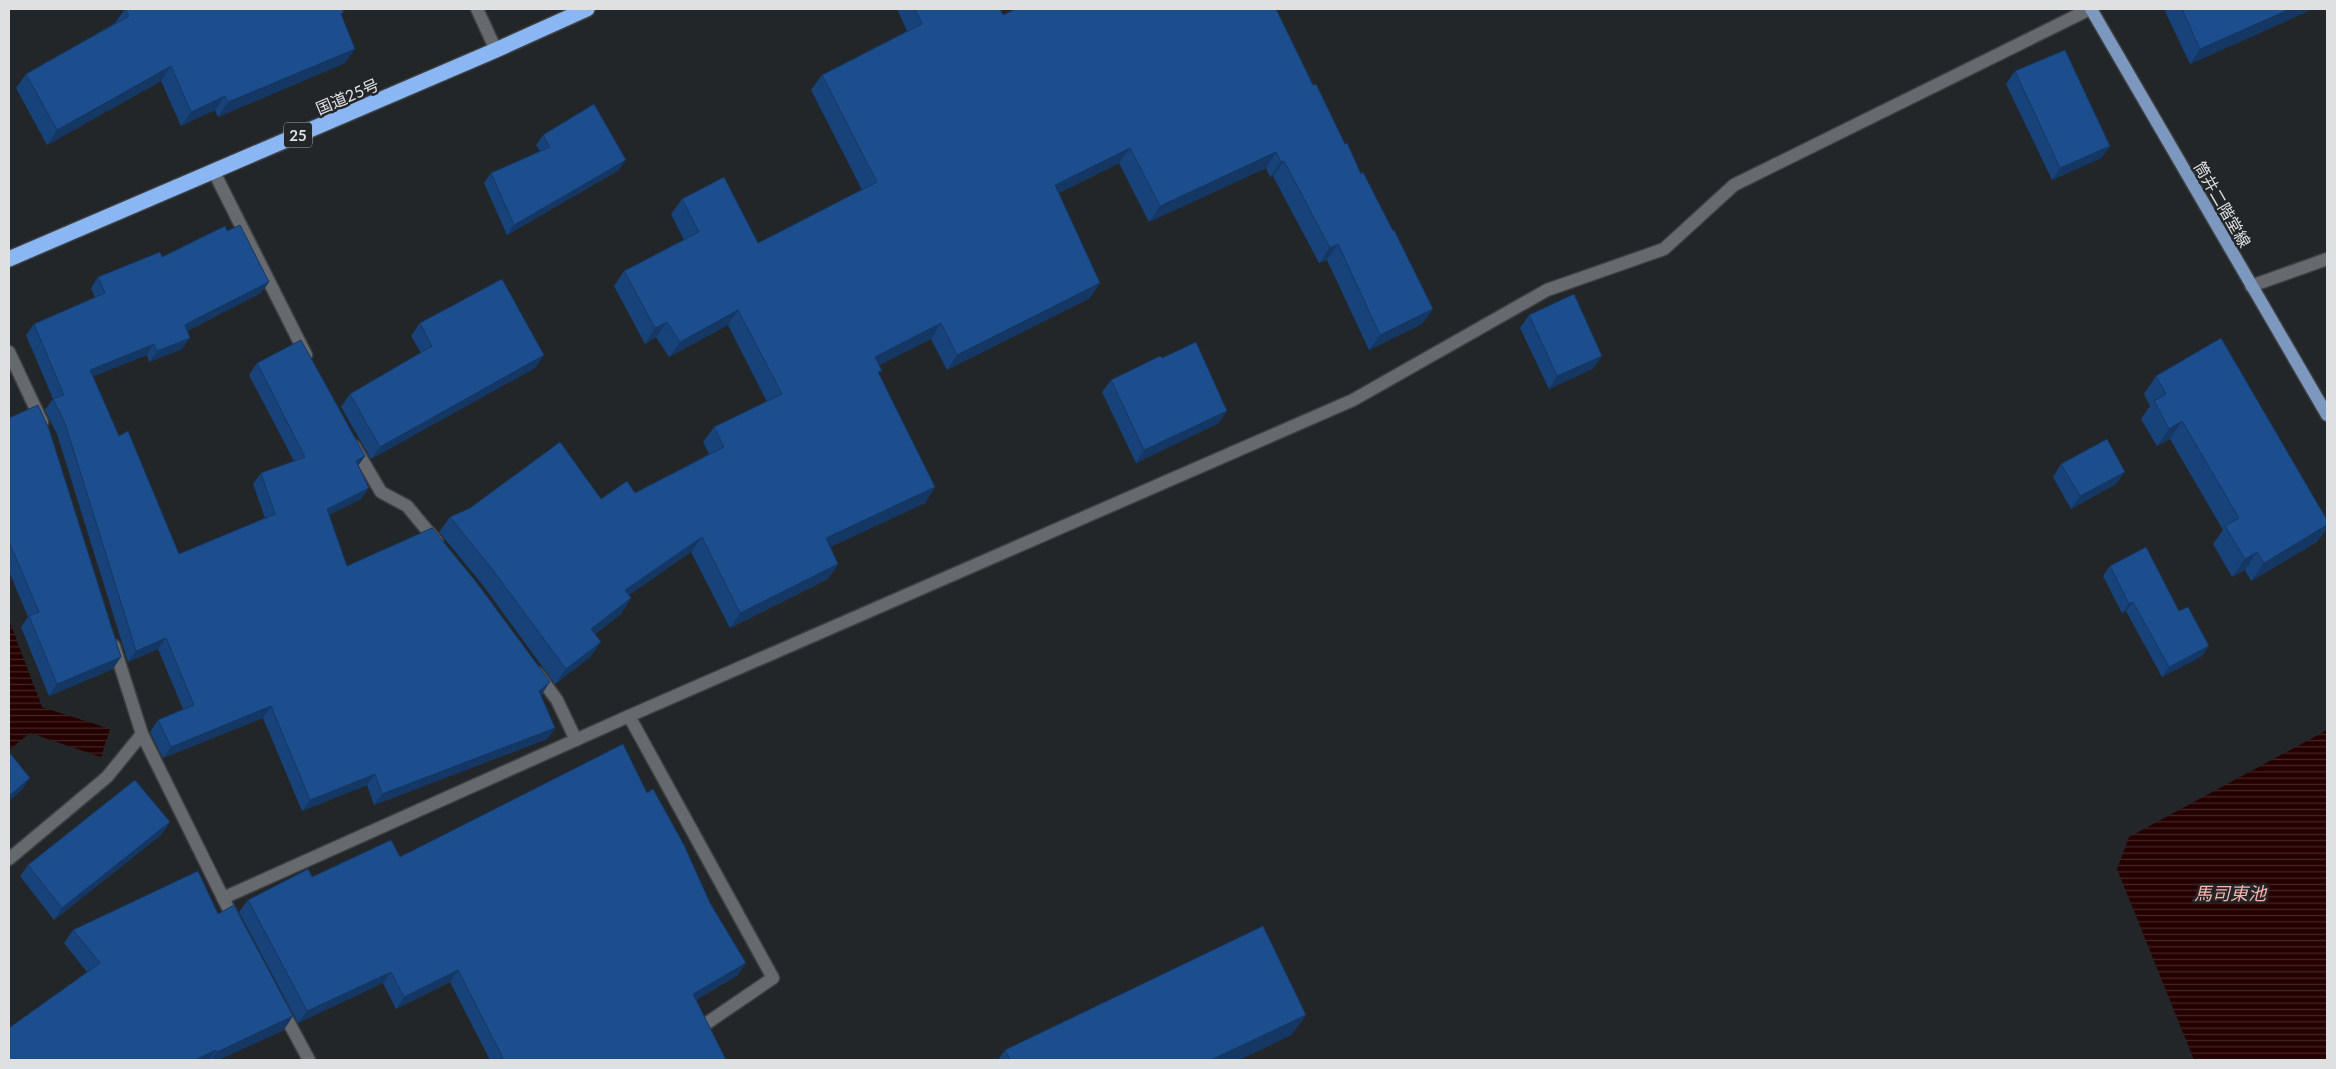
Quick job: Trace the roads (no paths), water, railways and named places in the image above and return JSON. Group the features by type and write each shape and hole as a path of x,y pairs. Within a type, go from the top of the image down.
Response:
{"highway":[{"name":"国道25号","path":"9,259 496,50 586,9"}],"main road":[{"name":"筒井二階堂線","path":"2091,9 2327,415"}],"street":[{"path":"477,9 496,50"},
{"path":"223,898 628,716 1353,400 1546,290 1664,249 1734,185 2091,9"},
{"path":"214,172 312,368"},
{"path":"2251,286 2327,259"},
{"path":"9,352 49,437"},
{"path":"349,436 381,492 407,506 444,551"},
{"path":"110,632 142,734 241,932"},
{"path":"528,660 557,700 576,740"},
{"path":"628,716 773,978 707,1023"},
{"path":"9,859 106,777 142,734"},
{"path":"277,1001 309,1060"}],"water":[{"path":"9,620 42,707 110,729 101,757 30,733 9,750"},
{"name":"馬司東池","path":"2327,730 2327,1060 2194,1060 2117,869 2129,837"}]}
